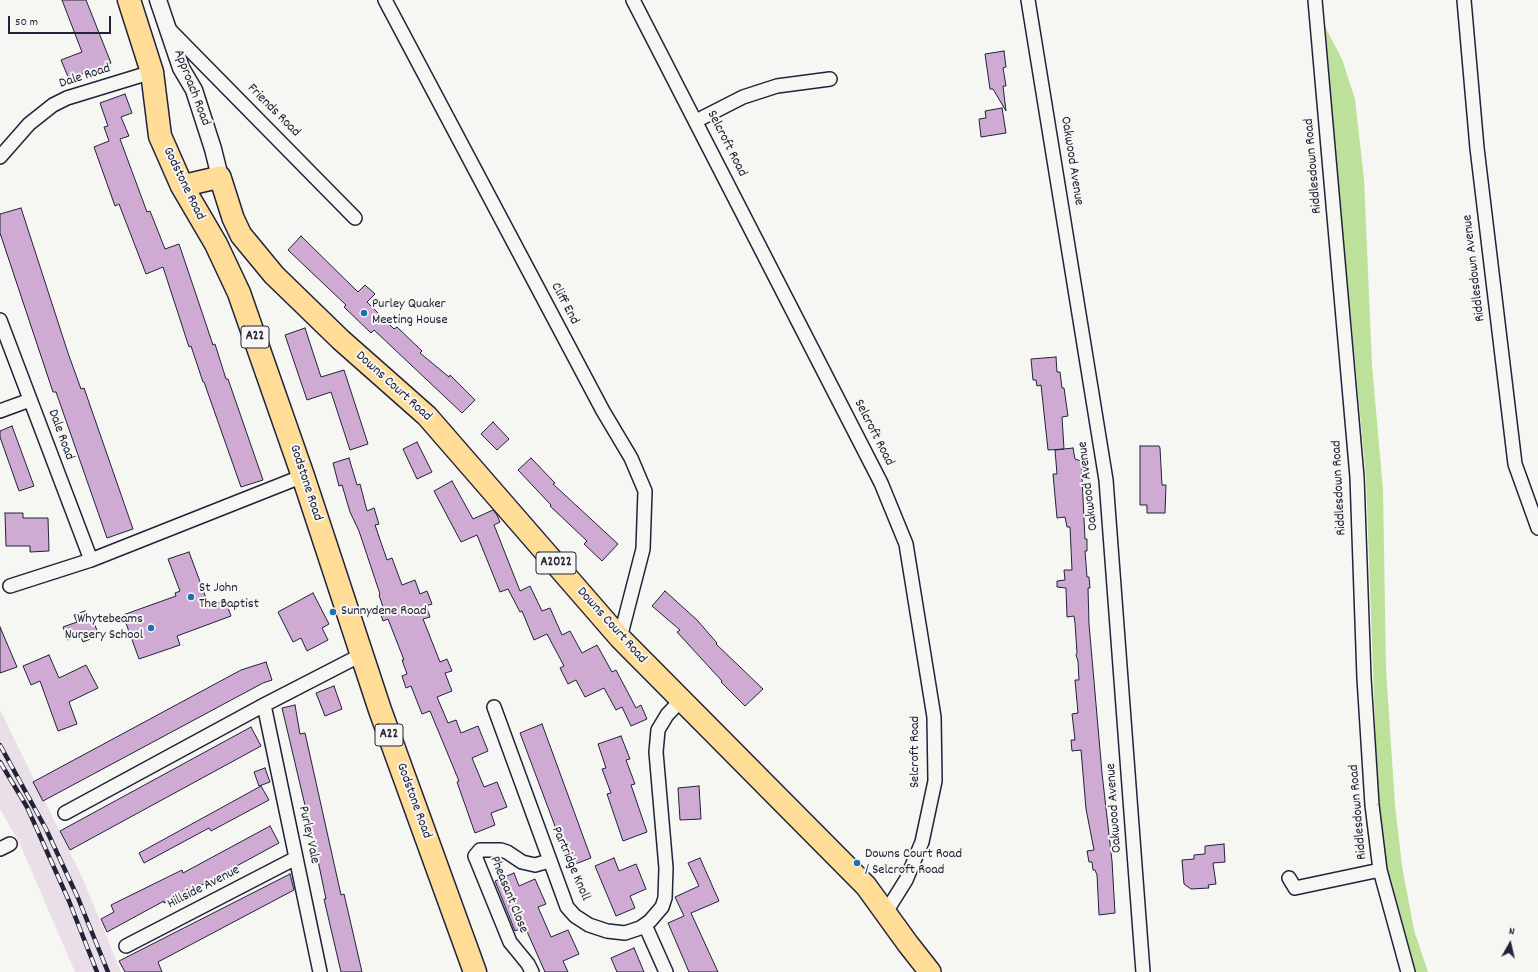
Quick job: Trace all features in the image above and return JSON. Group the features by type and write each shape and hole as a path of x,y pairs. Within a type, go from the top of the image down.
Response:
{"highway":[{"name":"Godstone Road","path":"129,0 152,72 160,136 182,186 216,244 239,293 303,476 361,655 474,972"}],"main road":[{"name":"Downs Court Road","path":"220,178 233,218 241,235 270,271 341,340 427,416 620,638 866,886 930,972"},
{"path":"182,186 220,178"}],"street":[{"name":"Approach Road","path":"158,0 181,68 194,90 213,149 220,178"},
{"name":"Cliff End","path":"385,0 603,411 631,458 645,491 643,549 620,638"},
{"name":"Selcroft Road","path":"633,0 881,483 906,544 934,717 935,781 922,842 906,880 886,912"},
{"name":"Oakwood Avenue","path":"1028,0 1106,480 1143,972"},
{"name":"Riddlesdown Road","path":"1315,0 1356,477 1364,678 1372,805 1380,870 1408,972"},
{"name":"Riddlesdown Avenue","path":"1464,0 1477,148 1515,464 1538,528"},
{"name":"Friends Road","path":"168,28 355,218"},
{"name":"Dale Road","path":"0,157 29,124 53,105 67,98 152,72"},
{"path":"696,121 743,98 777,86 830,78"},
{"name":"Dale Road","path":"0,320 91,560"},
{"path":"0,411 30,400"},
{"path":"10,586 91,560 303,476"},
{"path":"65,813 264,705 361,655"},
{"name":"Partridge Knoll","path":"494,707 567,907 581,921 596,928 615,932 633,931 645,925 662,907 666,889 656,752 658,730 667,715 681,700"},
{"name":"Purley Vale","path":"264,705 320,972"},
{"name":"Pheasant Close","path":"532,972 528,964 510,942 476,856 480,850 501,850 507,852 522,862 534,865 549,861"},
{"name":"Hillside Avenue","path":"126,946 296,858"},
{"path":"1295,887 1380,870"},
{"path":"645,925 666,972"}],"shaded area":[{"path":"0,710 82,877 121,972 75,972 19,842 0,809"}],"green space":[{"path":"1323,23 1342,59 1355,99 1364,179 1372,365 1383,490 1386,669 1395,805 1402,866 1414,930 1428,972 1415,972 1409,955 1386,869 1378,804 1366,477"}],"building":[{"path":"62,0 86,0 111,63 69,79 61,60 82,52"},
{"path":"1004,51 1006,67 1003,68 1006,86 1003,86 1006,111 993,89 990,89 985,54"},
{"path":"125,94 132,113 121,117 129,136 120,139 147,212 150,211 165,249 179,244 213,345 215,344 226,379 228,379 263,480 241,487 191,346 189,347 163,267 146,274 119,204 115,206 94,147 109,141 104,127 108,126 100,103"},
{"path":"1002,108 1006,133 981,137 979,119 986,118 985,111"},
{"path":"21,208 68,353 81,389 84,388 133,529 107,538 56,392 53,392 0,233 0,214"},
{"path":"301,236 358,292 365,285 375,294 367,302 394,329 397,327 422,351 420,353 449,377 450,375 475,400 462,413 374,330 371,333 344,307 346,305 288,250"},
{"path":"305,328 321,377 344,370 368,444 350,450 331,392 307,400 285,335"},
{"path":"1056,357 1057,372 1060,372 1062,388 1064,388 1068,416 1062,417 1064,449 1048,450 1041,385 1037,386 1036,380 1033,380 1031,359"},
{"path":"493,422 509,439 497,450 481,434"},
{"path":"12,426 34,486 19,491 0,437 0,431"},
{"path":"417,442 432,472 417,479 403,449"},
{"path":"1140,446 1159,446 1160,448 1162,485 1166,485 1165,513 1147,513 1147,505 1140,505"},
{"path":"1073,448 1075,459 1081,461 1085,539 1087,539 1087,551 1085,551 1087,577 1089,577 1090,588 1088,588 1089,624 1102,773 1112,861 1115,913 1099,915 1097,875 1095,870 1093,870 1092,862 1089,862 1087,851 1094,850 1086,809 1081,750 1072,751 1071,740 1075,740 1072,714 1078,713 1075,680 1079,680 1078,661 1076,655 1075,623 1074,616 1067,617 1066,588 1057,587 1057,581 1065,580 1064,570 1072,570 1070,527 1067,527 1065,517 1057,518 1053,474 1057,474 1055,450"},
{"path":"349,458 357,485 360,484 367,511 374,508 379,524 375,525 387,560 392,558 402,585 415,580 420,594 427,591 432,604 426,606 430,617 423,619 440,662 447,659 452,671 445,673 452,691 437,697 448,723 456,720 461,733 478,726 488,751 472,758 484,787 497,782 507,807 491,813 495,825 475,833 457,782 459,781 430,711 422,714 411,686 406,688 402,676 407,674 402,660 404,660 388,619 383,621 379,609 383,607 380,594 359,531 350,512 342,485 339,486 333,463"},
{"path":"531,458 555,483 553,484 618,544 602,561 584,544 587,541 550,506 551,505 518,470"},
{"path":"452,481 473,519 493,510 497,515 500,522 494,525 520,591 530,586 542,611 550,608 562,635 570,631 582,653 597,645 612,672 616,670 636,708 641,705 647,719 631,726 622,707 616,710 604,688 585,697 576,680 568,684 560,668 564,666 547,634 534,640 522,611 520,612 508,589 500,592 477,535 461,542 434,491"},
{"path":"5,513 23,513 23,518 48,518 49,551 30,552 30,546 6,546"},
{"path":"189,552 209,606 225,600 231,616 177,636 180,645 139,659 123,615 176,596 175,593 180,591 168,559"},
{"path":"665,591 697,620 717,643 716,644 763,689 745,706 721,682 722,681 677,632 680,630 652,606"},
{"path":"313,593 329,624 322,628 328,640 307,651 301,638 293,642 278,612"},
{"path":"85,611 89,622 93,620 98,633 92,635 93,638 83,642 80,635 68,640 63,627 77,622 74,615"},
{"path":"0,627 17,667 0,673"},
{"path":"49,655 59,678 86,665 98,688 69,702 77,724 58,731 40,681 31,685 23,666"},
{"path":"266,662 272,680 263,683 43,801 33,782 241,670"},
{"path":"334,686 342,709 325,716 316,693"},
{"path":"295,705 300,734 305,733 341,895 344,894 362,972 341,972 324,899 326,899 317,856 282,708"},
{"path":"542,724 591,858 570,866 520,733"},
{"path":"251,727 261,746 70,850 60,831"},
{"path":"621,736 630,759 626,760 635,784 631,785 647,832 623,841 607,794 611,793 602,769 606,768 598,744"},
{"path":"265,768 270,782 259,786 254,772"},
{"path":"261,786 269,800 211,831 209,828 144,863 139,853"},
{"path":"699,786 701,819 680,820 678,788"},
{"path":"270,826 279,843 198,887 164,903 164,901 107,932 101,919 114,912 111,905 182,870 183,873"},
{"path":"1224,844 1225,862 1213,863 1216,884 1208,885 1209,888 1191,889 1184,884 1182,860 1194,859 1194,855 1205,854 1205,846"},
{"path":"614,858 619,871 636,864 646,889 630,896 635,908 616,916 595,866"},
{"path":"700,858 719,901 691,913 718,972 689,972 668,923 684,916 675,897 699,886 688,863"},
{"path":"514,873 519,886 535,879 546,904 538,907 551,937 568,930 579,954 563,961 568,972 545,972 525,927 515,931 495,881"},
{"path":"290,874 294,890 158,962 162,972 125,972 119,961"},
{"path":"634,948 644,972 617,972 611,958"}],"railway":[{"path":"0,745 46,829 78,898 108,972"},
{"path":"0,762 27,807 69,901 97,972"}],"place":[{"name":"Purley Quaker Meeting House","path":"364,313"},
{"name":"St John The Baptist","path":"191,597"},
{"name":"Sunnydene Road","path":"333,612"},
{"name":"Whytebeams Nursery School","path":"151,628"},
{"name":"Downs Court Road / Selcroft Road","path":"857,863"}]}
